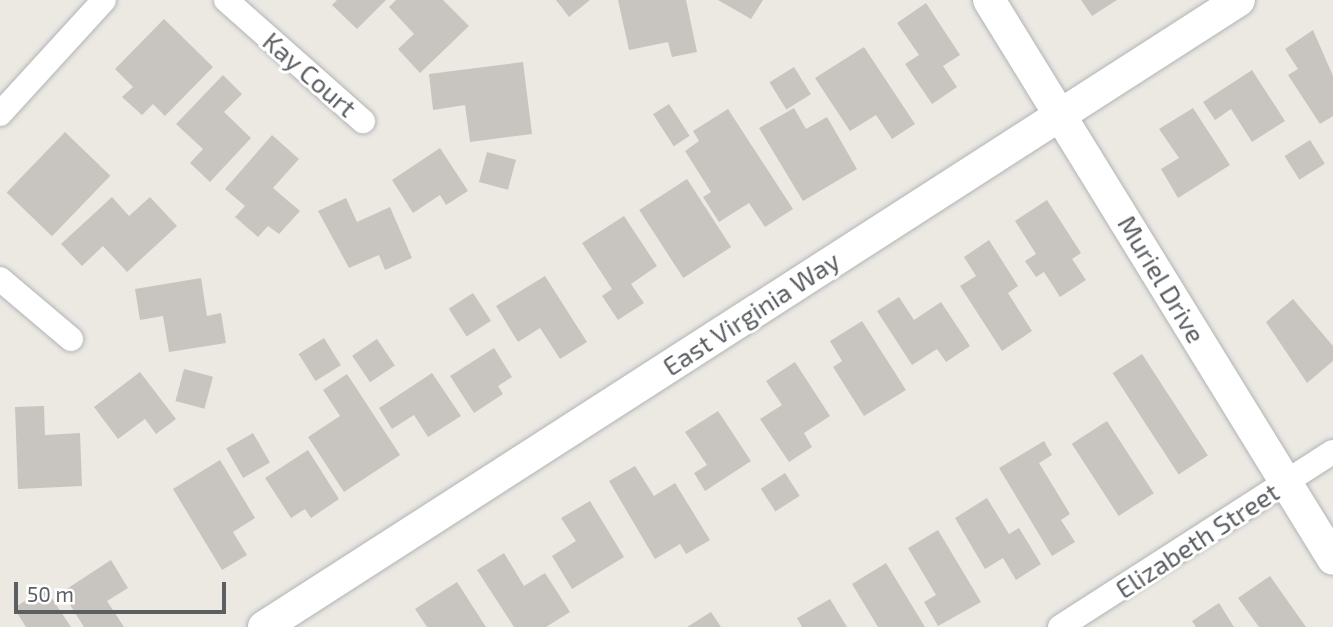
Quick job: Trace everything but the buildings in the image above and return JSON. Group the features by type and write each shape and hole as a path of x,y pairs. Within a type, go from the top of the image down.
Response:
{"street":[{"path":"0,114 104,0"},
{"name":"Kay Court","path":"226,0 363,121"},
{"name":"Muriel Drive","path":"989,0 1333,559"},
{"name":"East Virginia Way","path":"264,627 1239,0"},
{"path":"0,279 71,339"},
{"name":"Elizabeth Street","path":"1060,627 1333,452"}]}
